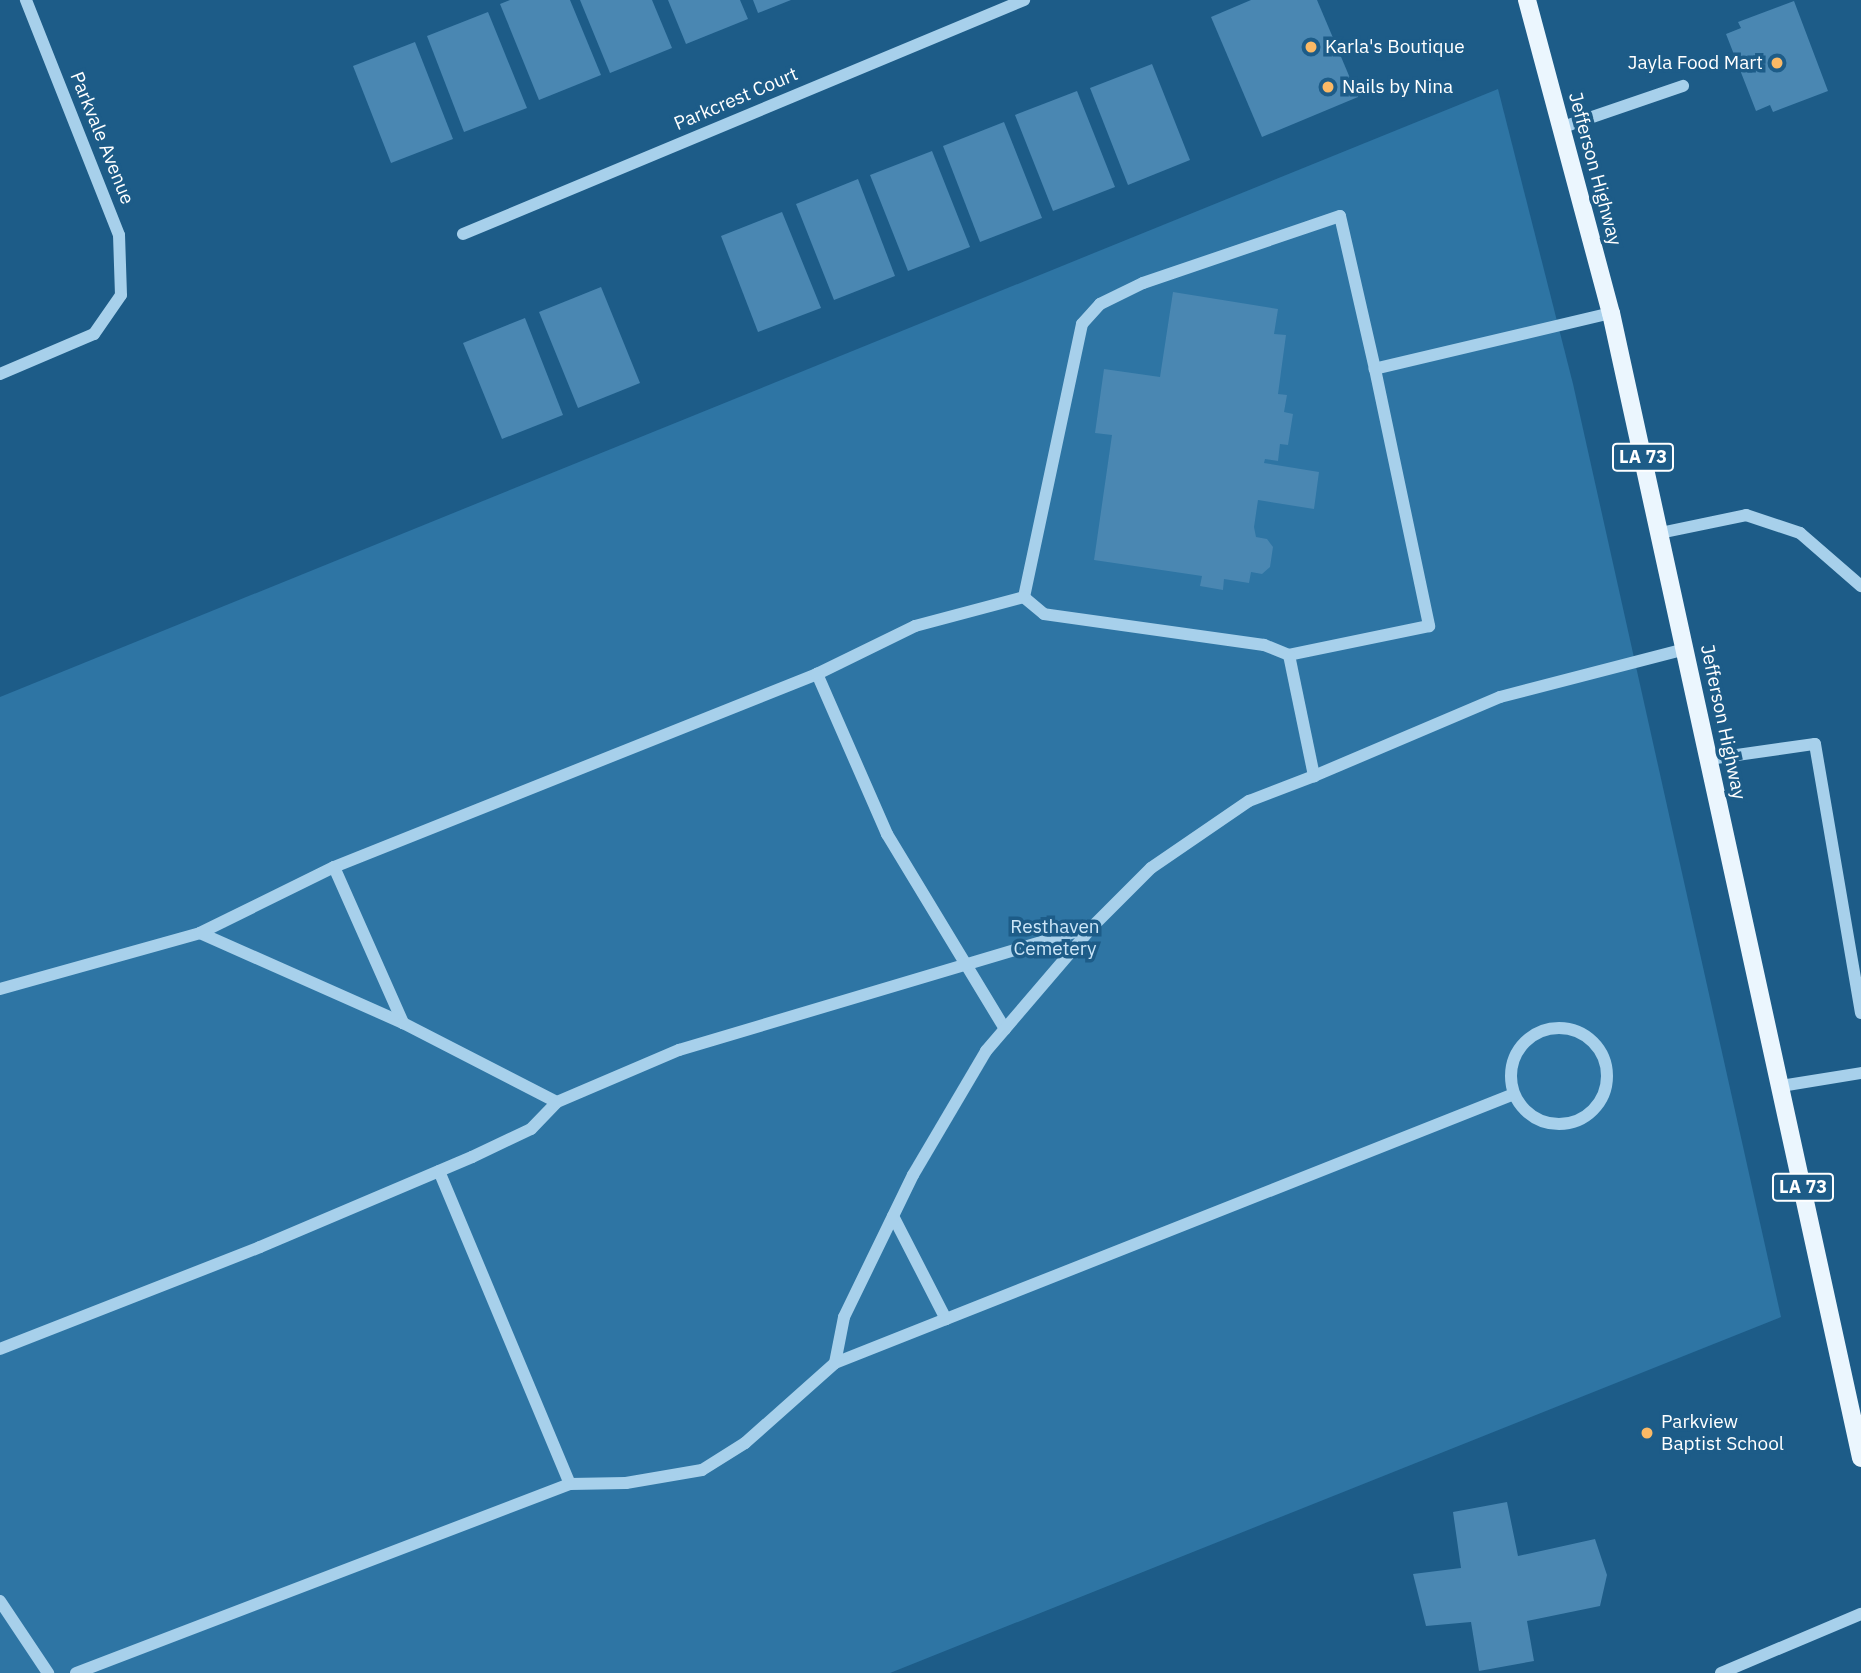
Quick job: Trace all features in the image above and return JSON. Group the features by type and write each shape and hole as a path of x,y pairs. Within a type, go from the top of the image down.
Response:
{"main road":[{"name":"Jefferson Highway","path":"1527,0 1611,313 1861,1458"}],"street":[{"name":"Parkvale Avenue","path":"0,373 94,334 121,295 119,235 26,0"},
{"name":"Parkcrest Court","path":"463,234 1024,0"},
{"path":"1563,127 1683,86"},
{"path":"1340,216 1429,626 1289,655 1264,645 1044,614 1024,597 1082,324 1100,304 1143,284 1340,216"},
{"path":"1375,369 1611,313"},
{"path":"1660,533 1746,516 1800,533 1861,586"},
{"path":"0,989 200,933 334,867 817,674 915,626 1024,597"},
{"path":"835,1363 844,1317 893,1216 986,1051 1093,926 1151,868 1249,801 1500,697 1685,649"},
{"path":"1289,655 1314,776"},
{"path":"817,674 887,834 1005,1029"},
{"path":"1709,759 1815,744 1861,1013"},
{"path":"334,867 403,1023"},
{"path":"0,1349 439,1171 531,1129 557,1102 679,1050 964,961 1093,926"},
{"path":"200,933 403,1023 557,1102"},
{"path":"1545,1029 1577,1031 1600,1052 1606,1067 1602,1098 1579,1120 1549,1124 1522,1108 1514,1094 1512,1062 1519,1047 1545,1029"},
{"path":"1781,1086 1861,1073"},
{"path":"76,1673 570,1484 626,1483 702,1470 745,1443 835,1363 1514,1094"},
{"path":"439,1171 570,1484"},
{"path":"893,1216 946,1319"},
{"path":"0,1601 48,1673"},
{"path":"1721,1673 1861,1614"}],"green space":[{"name":"Resthaven Cemetery","path":"1498,89 1573,384 1781,1317 890,1673 0,1673 0,697"}],"building":[{"path":"510,0 570,0 601,75 539,100 500,4"},
{"path":"580,0 652,0 672,48 610,73"},
{"path":"668,0 740,0 748,19 686,44"},
{"path":"753,0 791,0 758,13"},
{"path":"1251,0 1317,0 1358,97 1262,137 1211,17"},
{"name":"Jayla Food Mart","path":"1794,1 1828,91 1773,112 1770,105 1756,111 1726,34 1741,28 1738,22"},
{"path":"488,12 527,108 464,132 427,36"},
{"path":"415,42 453,139 391,163 353,66"},
{"path":"1152,64 1190,160 1128,185 1090,88"},
{"path":"1077,91 1115,187 1053,211 1015,115"},
{"path":"1004,122 1042,218 980,242 943,146"},
{"path":"932,151 970,247 908,271 870,175"},
{"path":"858,179 895,276 834,300 796,204"},
{"path":"782,212 821,308 758,332 721,236"},
{"path":"601,287 640,383 578,408 539,312"},
{"path":"1173,292 1278,309 1274,334 1286,335 1278,394 1287,395 1284,412 1293,414 1288,445 1280,444 1278,461 1265,459 1264,463 1319,472 1314,509 1258,500 1254,527 1256,537 1267,539 1273,547 1270,567 1262,574 1251,572 1249,583 1224,579 1223,590 1200,586 1202,576 1094,560 1112,435 1095,433 1104,369 1160,377"},
{"path":"525,318 563,415 502,439 463,343"},
{"path":"1507,1502 1518,1556 1595,1539 1607,1575 1600,1606 1527,1621 1534,1661 1479,1671 1471,1622 1426,1626 1413,1574 1461,1568 1453,1512"}],"place":[{"name":"Karla's Boutique","path":"1311,47"},
{"name":"Jayla Food Mart","path":"1777,63"},
{"name":"Nails by Nina","path":"1328,87"},
{"name":"Parkview Baptist School","path":"1647,1433"}]}
